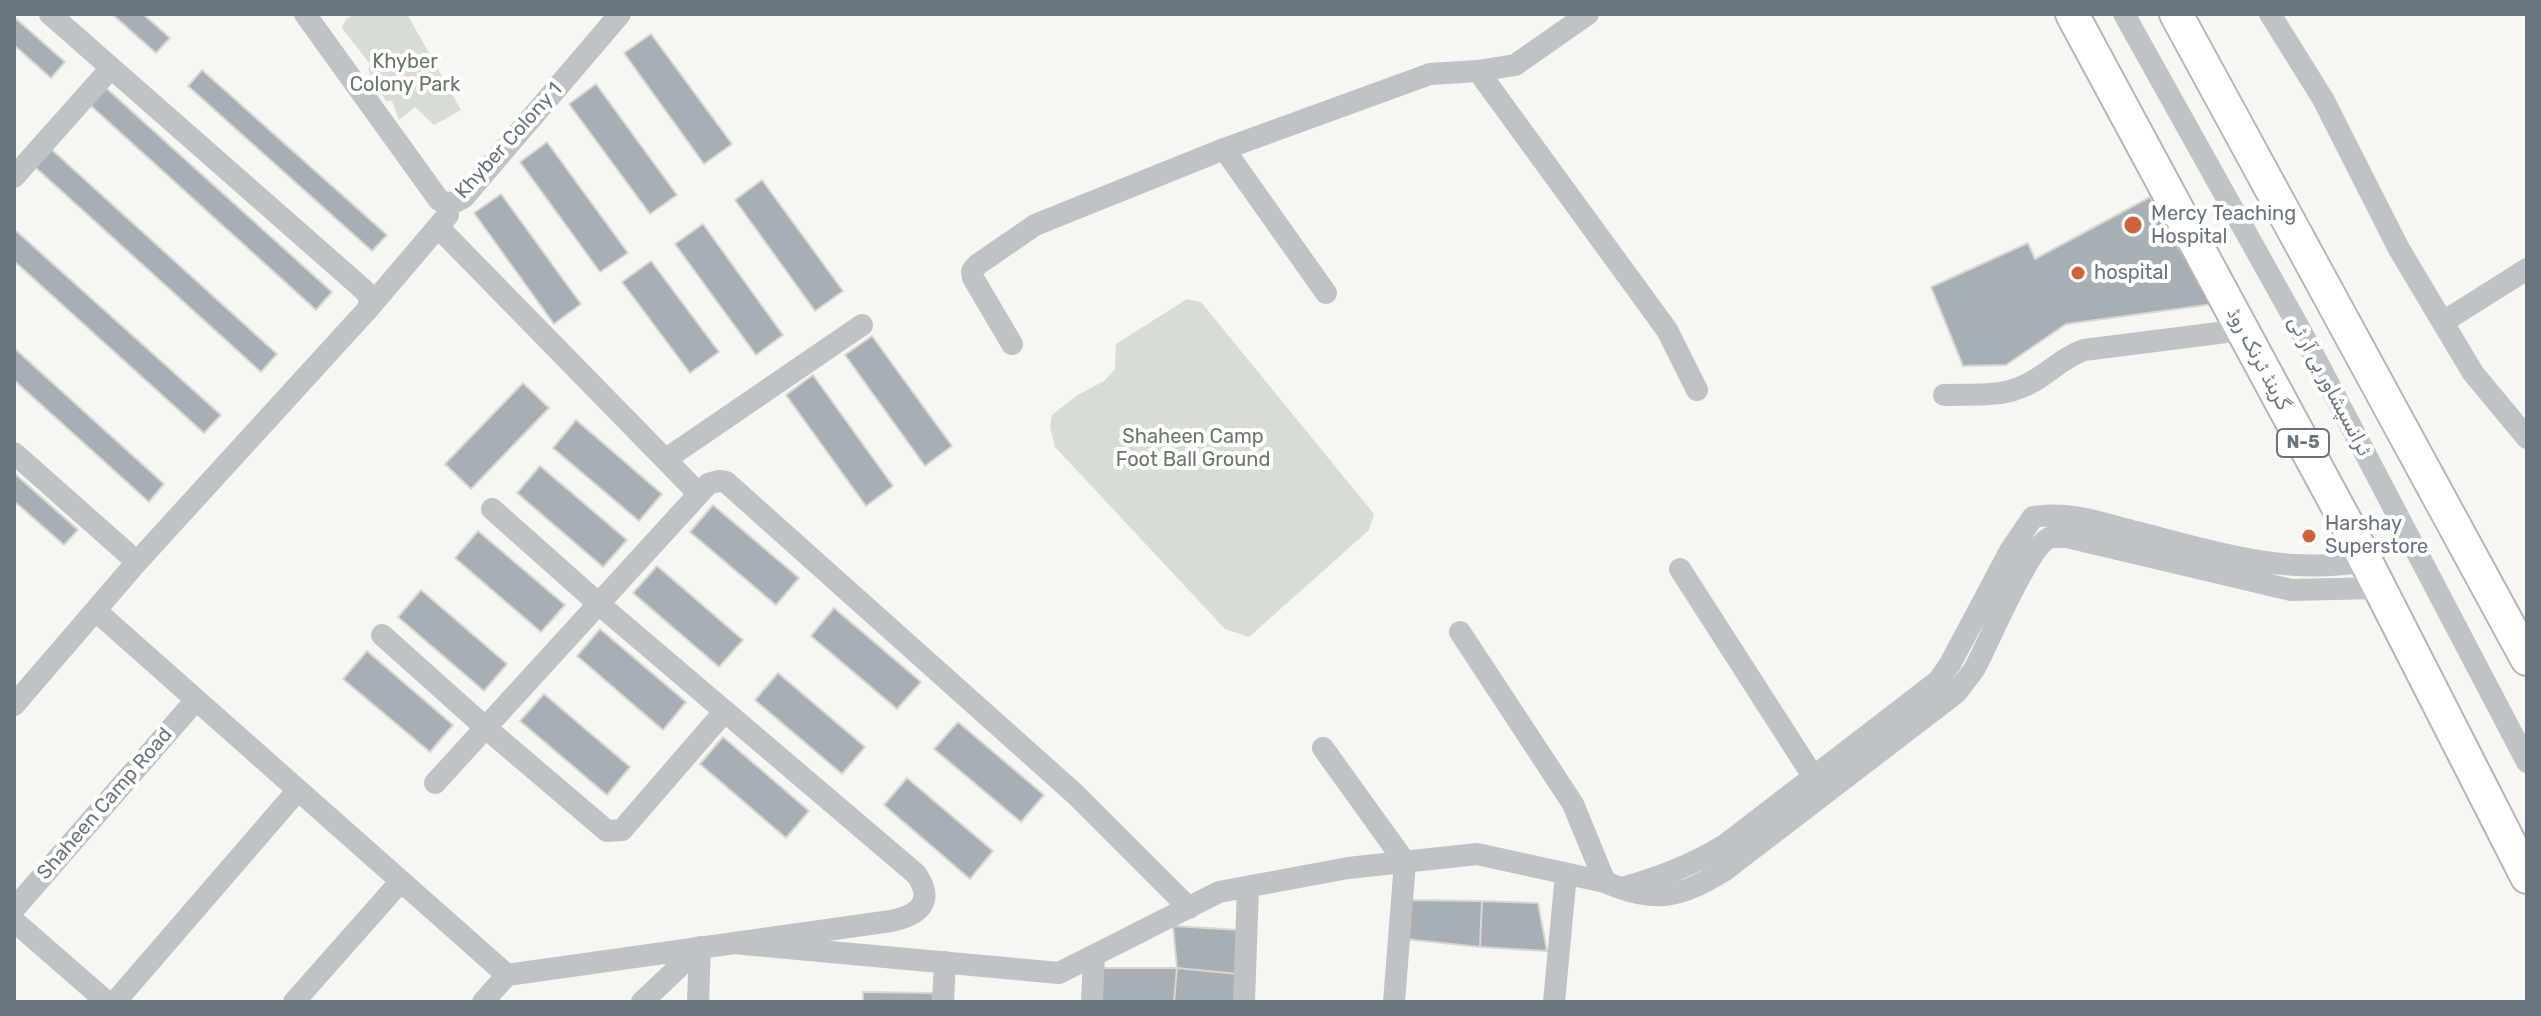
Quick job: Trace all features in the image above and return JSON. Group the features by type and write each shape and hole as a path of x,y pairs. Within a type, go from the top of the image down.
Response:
{"highway":[{"name":"گرینڈ ٹرنک روڈ","path":"2072,14 2372,574 2527,877"},
{"path":"2176,14 2527,659"}],"street":[{"path":"50,14 364,290 370,298 368,309"},
{"name":"Khyber Colony 1","path":"316,18 439,200 448,204 464,197 620,14"},
{"path":"1012,344 973,278 972,271 1035,225 1224,149 1430,74 1515,65 1588,14"},
{"name":"ٹرانسپشاور بی آر ٹی","path":"2124,14 2302,333 2527,762"},
{"path":"2270,14 2323,99 2399,249 2473,373 2527,438"},
{"path":"14,177 111,68"},
{"path":"1478,71 1667,330 1697,390"},
{"path":"1224,149 1326,293"},
{"path":"14,705 137,562 368,309 464,197"},
{"path":"438,227 699,494"},
{"path":"2443,322 2527,269"},
{"path":"666,459 862,325"},
{"path":"1944,395 2004,392 2020,388 2071,354 2084,350 2242,330"},
{"path":"14,453 137,562"},
{"path":"435,783 708,484 726,482 1075,794 1189,908"},
{"path":"483,1002 507,975 907,918 918,911 925,898 925,886 916,874 492,509"},
{"path":"733,943 1059,973 1219,892 1348,868 1477,854 1657,897 1683,892 1725,870 1818,785 1956,693 1974,668 1999,616 2035,554 2050,537 2067,537 2291,590 2372,574"},
{"path":"1680,569 1818,785"},
{"path":"96,611 507,975"},
{"path":"1460,632 1573,804 1613,885"},
{"path":"382,635 486,728 607,831 614,833 622,830 725,711"},
{"name":"Shaheen Camp Road","path":"14,909 196,700"},
{"path":"1323,748 1405,862 1394,1002"},
{"path":"115,1002 298,790"},
{"path":"1554,1002 1566,874"},
{"path":"294,1002 401,881"},
{"path":"1244,1002 1248,887"},
{"path":"14,921 107,1002"},
{"path":"642,1002 700,947"},
{"path":"698,1002 700,947"},
{"path":"1092,1002 1094,955"},
{"path":"943,1002 945,962"}],"green space":[{"name":"Khyber Colony Park","path":"355,14 407,14 461,110 434,125 415,107 399,120 392,101 386,101 368,70 370,64 342,28 346,19"},
{"name":"Shaheen Camp Foot Ball Ground","path":"1187,299 1201,302 1374,514 1369,530 1249,637 1225,629 1055,447 1050,427 1052,415 1076,396 1104,381 1115,369 1116,344"}],"building":[{"path":"112,14 143,14 170,38 156,53"},
{"path":"14,17 65,62 51,78 14,45"},
{"path":"651,34 732,144 704,164 624,53"},
{"path":"202,70 387,235 372,251 188,86"},
{"path":"596,84 677,195 650,214 569,104"},
{"path":"106,88 332,292 316,310 90,105"},
{"path":"547,142 628,253 600,272 520,162"},
{"path":"51,149 277,354 261,372 35,167"},
{"path":"762,180 843,291 815,311 735,200"},
{"path":"501,194 581,304 554,324 474,213"},
{"name":"hospital","path":"2150,197 2166,229 2214,304 2066,324 2006,365 1963,366 1931,287 2028,243 2035,259"},
{"path":"703,224 783,335 756,355 675,244"},
{"path":"14,229 221,415 204,433 14,261"},
{"path":"651,261 719,352 690,373 622,282"},
{"path":"872,336 952,446 925,466 845,355"},
{"path":"14,348 164,484 149,502 14,380"},
{"path":"813,375 893,486 866,506 786,395"},
{"path":"523,383 549,408 471,489 445,464"},
{"path":"576,420 662,494 639,521 553,448"},
{"path":"540,466 627,540 603,567 517,493"},
{"path":"14,473 78,530 64,545 14,501"},
{"path":"713,505 799,578 776,605 690,532"},
{"path":"478,531 565,605 541,632 455,558"},
{"path":"657,566 743,640 719,667 633,593"},
{"path":"421,590 507,664 484,691 398,617"},
{"path":"834,608 921,682 897,709 811,636"},
{"path":"600,629 686,702 663,730 577,656"},
{"path":"367,651 453,725 430,752 343,679"},
{"path":"778,673 865,747 842,774 755,700"},
{"path":"544,694 630,767 607,795 520,721"},
{"path":"958,722 1044,795 1021,822 934,749"},
{"path":"723,737 809,811 786,838 700,764"},
{"path":"907,778 993,851 970,879 884,805"},
{"path":"1408,900 1482,901 1480,947 1405,939"},
{"path":"1482,901 1538,903 1547,951 1480,947"},
{"path":"1173,926 1240,930 1238,974 1177,968"},
{"path":"1099,968 1177,968 1174,1002 1097,1002"},
{"path":"1177,968 1238,974 1237,1002 1174,1002"},
{"path":"863,992 933,993 933,1002 863,1002"}],"place":[{"name":"Mercy Teaching Hospital","path":"2133,225"},
{"name":"hospital","path":"2078,273"},
{"name":"Harshay Superstore","path":"2309,536"}]}
